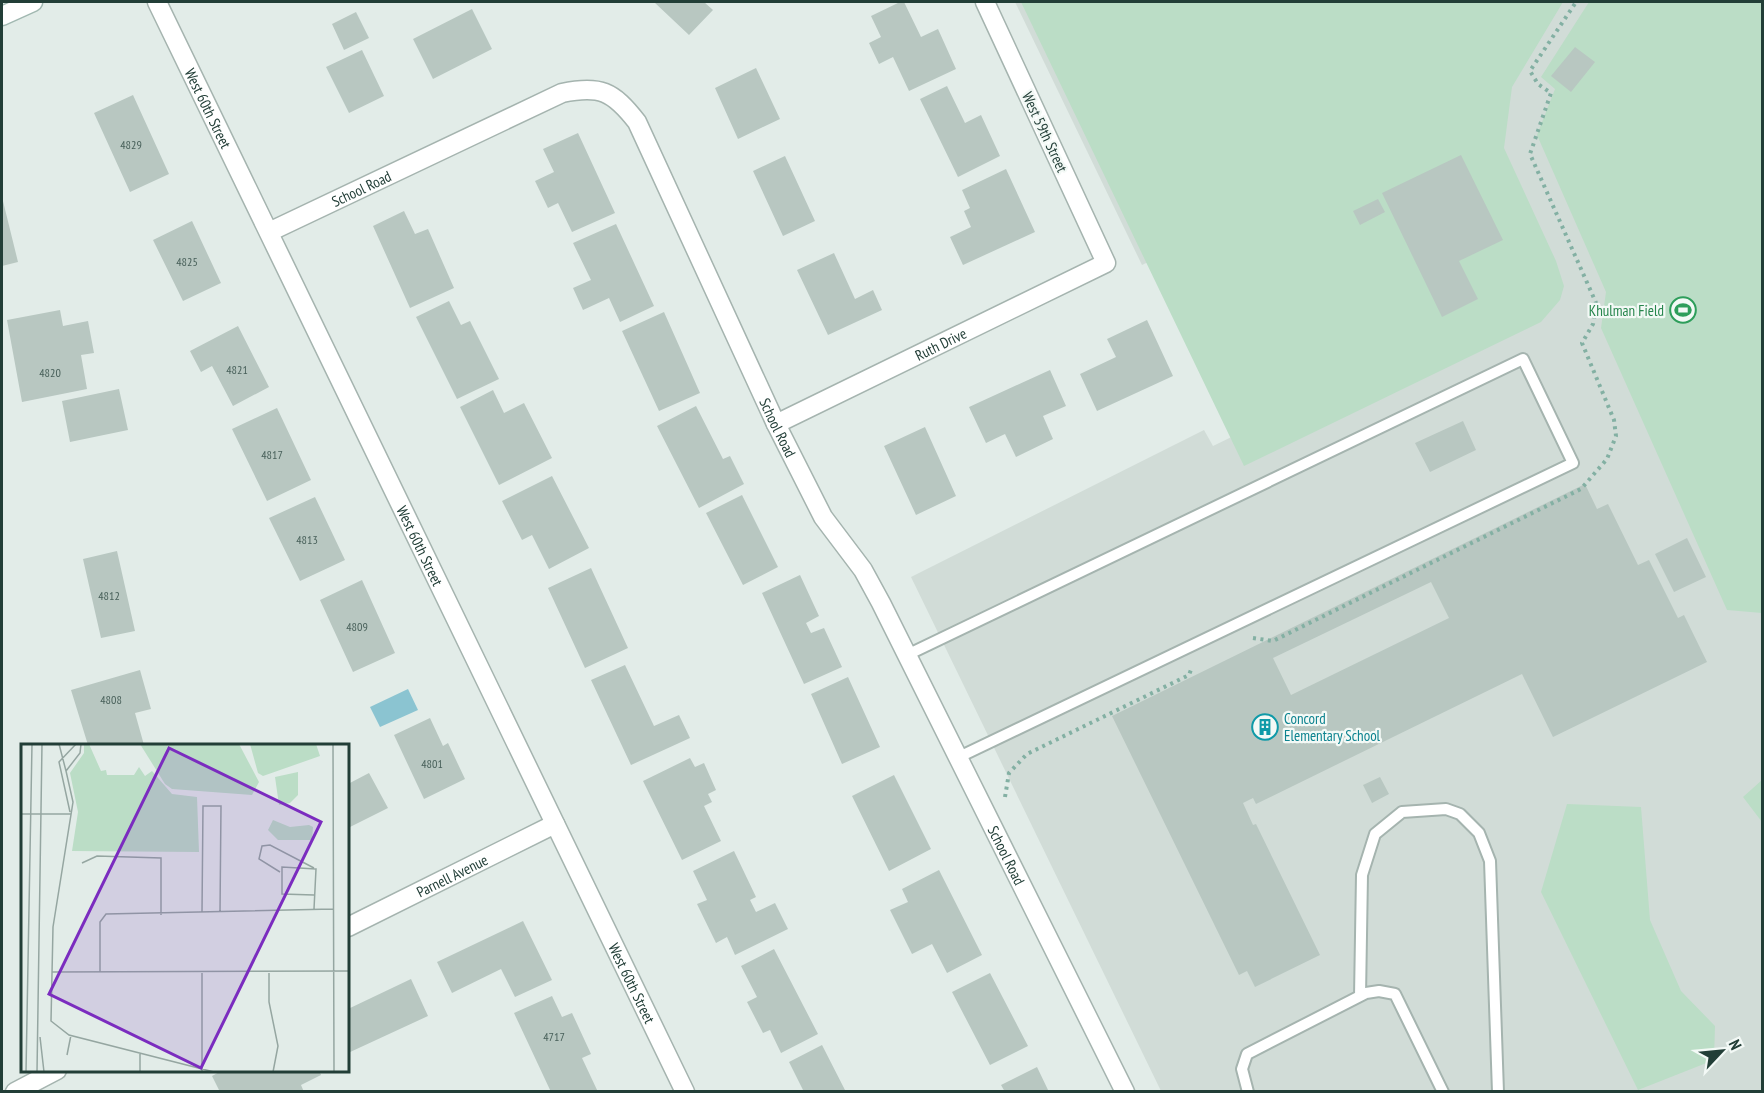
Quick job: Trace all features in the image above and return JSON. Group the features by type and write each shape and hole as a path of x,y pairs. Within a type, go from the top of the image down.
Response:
{"street":[{"path":"2,16 33,2"},
{"name":"West 60th Street","path":"157,2 685,1092"},
{"name":"West 59th Street","path":"985,2 1106,263"},
{"name":"School Road","path":"269,232 562,93 584,89 605,92 623,104 637,122 776,424 823,517 863,570 959,757 1125,1092"},
{"name":"Ruth Drive","path":"776,424 1106,263"},
{"name":"Parnell Avenue","path":"350,926 555,824"},
{"path":"15,1092 55,1072"}],"lane":[{"path":"907,655 1523,359 1573,463 959,757"},
{"path":"1360,996 1362,875 1375,834 1401,812 1446,809 1460,814 1479,833 1491,861 1498,1092"},
{"path":"1248,1092 1242,1069 1247,1054 1360,996 1379,991 1395,994 1443,1092"}],"path":[{"path":"1247,637 1273,641 1581,489 1611,451 1616,436 1614,420 1582,342 1593,324 1597,305 1530,154 1551,93 1538,84 1530,71 1576,2"},
{"path":"1005,797 1009,772 1027,754 1189,675 1195,660"}],"shaded area":[{"path":"1015,2 1762,2 1762,1091 1161,1091 911,577 1204,430 1213,446 1560,277 1478,104 1142,265"}],"green space":[{"path":"1021,2 1563,2 1512,87 1504,148 1556,261 1564,286 1560,300 1541,322 1244,466"},
{"name":"Khulman Field","path":"1589,2 1762,2 1762,613 1727,610 1601,328 1606,292 1537,135 1555,89 1541,77"},
{"path":"1762,780 1762,822 1743,797"},
{"path":"1567,804 1641,807 1650,920 1681,991 1715,1026 1714,1060 1638,1090 1541,892"}],"water":[{"path":"408,689 418,710 380,727 370,707"}],"building":[{"path":"654,2 704,2 713,10 689,35"},
{"path":"904,2 921,37 938,29 956,69 909,91 893,57 879,64 869,43 881,37 871,16"},
{"path":"472,9 492,49 433,79 413,39"},
{"path":"356,12 369,38 344,50 332,24"},
{"path":"1575,47 1595,62 1571,92 1551,76"},
{"path":"362,50 384,96 349,113 326,67"},
{"path":"756,68 780,119 738,139 715,88"},
{"path":"947,86 965,123 981,115 1000,156 958,177 920,99"},
{"path":"133,95 169,174 130,192 94,113"},
{"path":"578,133 615,213 572,232 558,203 548,208 535,181 554,172 543,149"},
{"path":"1461,155 1503,240 1459,261 1478,299 1442,317 1382,193"},
{"path":"785,156 815,221 783,236 753,171"},
{"path":"1006,169 1035,232 963,265 950,237 971,227 964,211 970,208 962,190"},
{"path":"2,197 18,262 2,266"},
{"path":"1378,199 1385,212 1360,225 1353,211"},
{"path":"404,211 415,234 428,229 454,288 410,308 373,226"},
{"path":"192,221 221,283 183,301 153,240"},
{"path":"616,224 654,306 620,322 609,298 583,310 573,288 591,280 573,243"},
{"path":"834,253 855,299 873,290 882,310 828,335 797,270"},
{"path":"449,301 461,325 470,321 499,379 457,399 416,317"},
{"path":"60,310 63,326 88,321 94,353 81,355 87,389 22,402 7,320"},
{"path":"664,312 700,393 659,411 622,331"},
{"path":"1147,320 1173,376 1097,411 1080,374 1116,357 1107,339"},
{"path":"238,326 269,387 233,406 212,366 201,372 190,351"},
{"path":"1050,370 1066,406 1043,416 1053,439 1016,457 1005,434 986,443 969,407"},
{"path":"119,389 128,430 70,442 62,401"},
{"path":"493,390 504,413 524,403 552,458 499,485 460,407"},
{"path":"696,406 723,459 730,456 744,484 699,508 657,426"},
{"path":"277,408 311,480 267,501 232,429"},
{"path":"1463,421 1476,450 1430,472 1415,443"},
{"path":"925,427 956,496 916,515 884,446"},
{"path":"552,476 589,548 549,569 532,535 522,540 502,501"},
{"name":"Concord Elementary School","path":"1585,484 1597,509 1608,504 1638,565 1649,560 1678,618 1684,615 1707,662 1553,737 1522,674 1256,804 1253,798 1243,803 1253,825 1256,824 1320,955 1255,987 1247,971 1239,975 1112,716","holes":["1431,582 1449,618 1291,695 1273,658"]},
{"path":"742,495 778,567 743,585 706,513"},
{"path":"315,497 345,560 300,581 269,518"},
{"path":"1687,538 1706,577 1674,592 1655,554"},
{"path":"117,551 135,631 101,638 83,559"},
{"path":"591,568 628,648 585,668 548,588"},
{"path":"800,575 819,616 806,623 811,633 824,628 842,667 804,684 762,593"},
{"path":"362,580 395,653 353,672 320,600"},
{"path":"625,665 654,726 679,715 690,738 631,765 591,680"},
{"path":"140,670 151,709 135,713 144,744 88,744 71,690"},
{"path":"848,677 880,747 842,764 811,694"},
{"path":"430,718 443,746 448,743 465,779 424,799 394,735"},
{"path":"690,758 695,767 704,763 716,790 708,794 712,802 704,806 721,841 682,860 643,781"},
{"path":"369,773 388,808 350,827 350,783"},
{"path":"894,775 931,849 889,871 852,796"},
{"path":"1380,777 1389,794 1372,803 1363,785"},
{"path":"734,851 756,897 750,900 756,912 775,903 788,929 735,955 727,937 716,943 697,904 707,900 693,871"},
{"path":"939,870 982,955 947,973 932,944 912,954 890,910 908,902 902,889"},
{"path":"523,921 552,980 515,997 501,969 452,993 437,962"},
{"path":"774,949 818,1034 781,1053 770,1030 763,1033 747,1002 757,997 741,966"},
{"path":"990,973 1028,1046 990,1065 952,992"},
{"path":"411,979 428,1016 350,1052 350,1008"},
{"path":"552,996 562,1017 572,1013 591,1054 582,1058 598,1092 551,1092 514,1013"},
{"path":"822,1045 846,1092 804,1092 789,1062"},
{"path":"1037,1067 1049,1092 1005,1092 1001,1085"},
{"path":"219,1072 320,1072 321,1075 301,1085 304,1092 220,1092 212,1076"}],"place":[{"name":"Khulman Field","path":"1683,310"},
{"name":"Concord Elementary School","path":"1265,727"}]}
